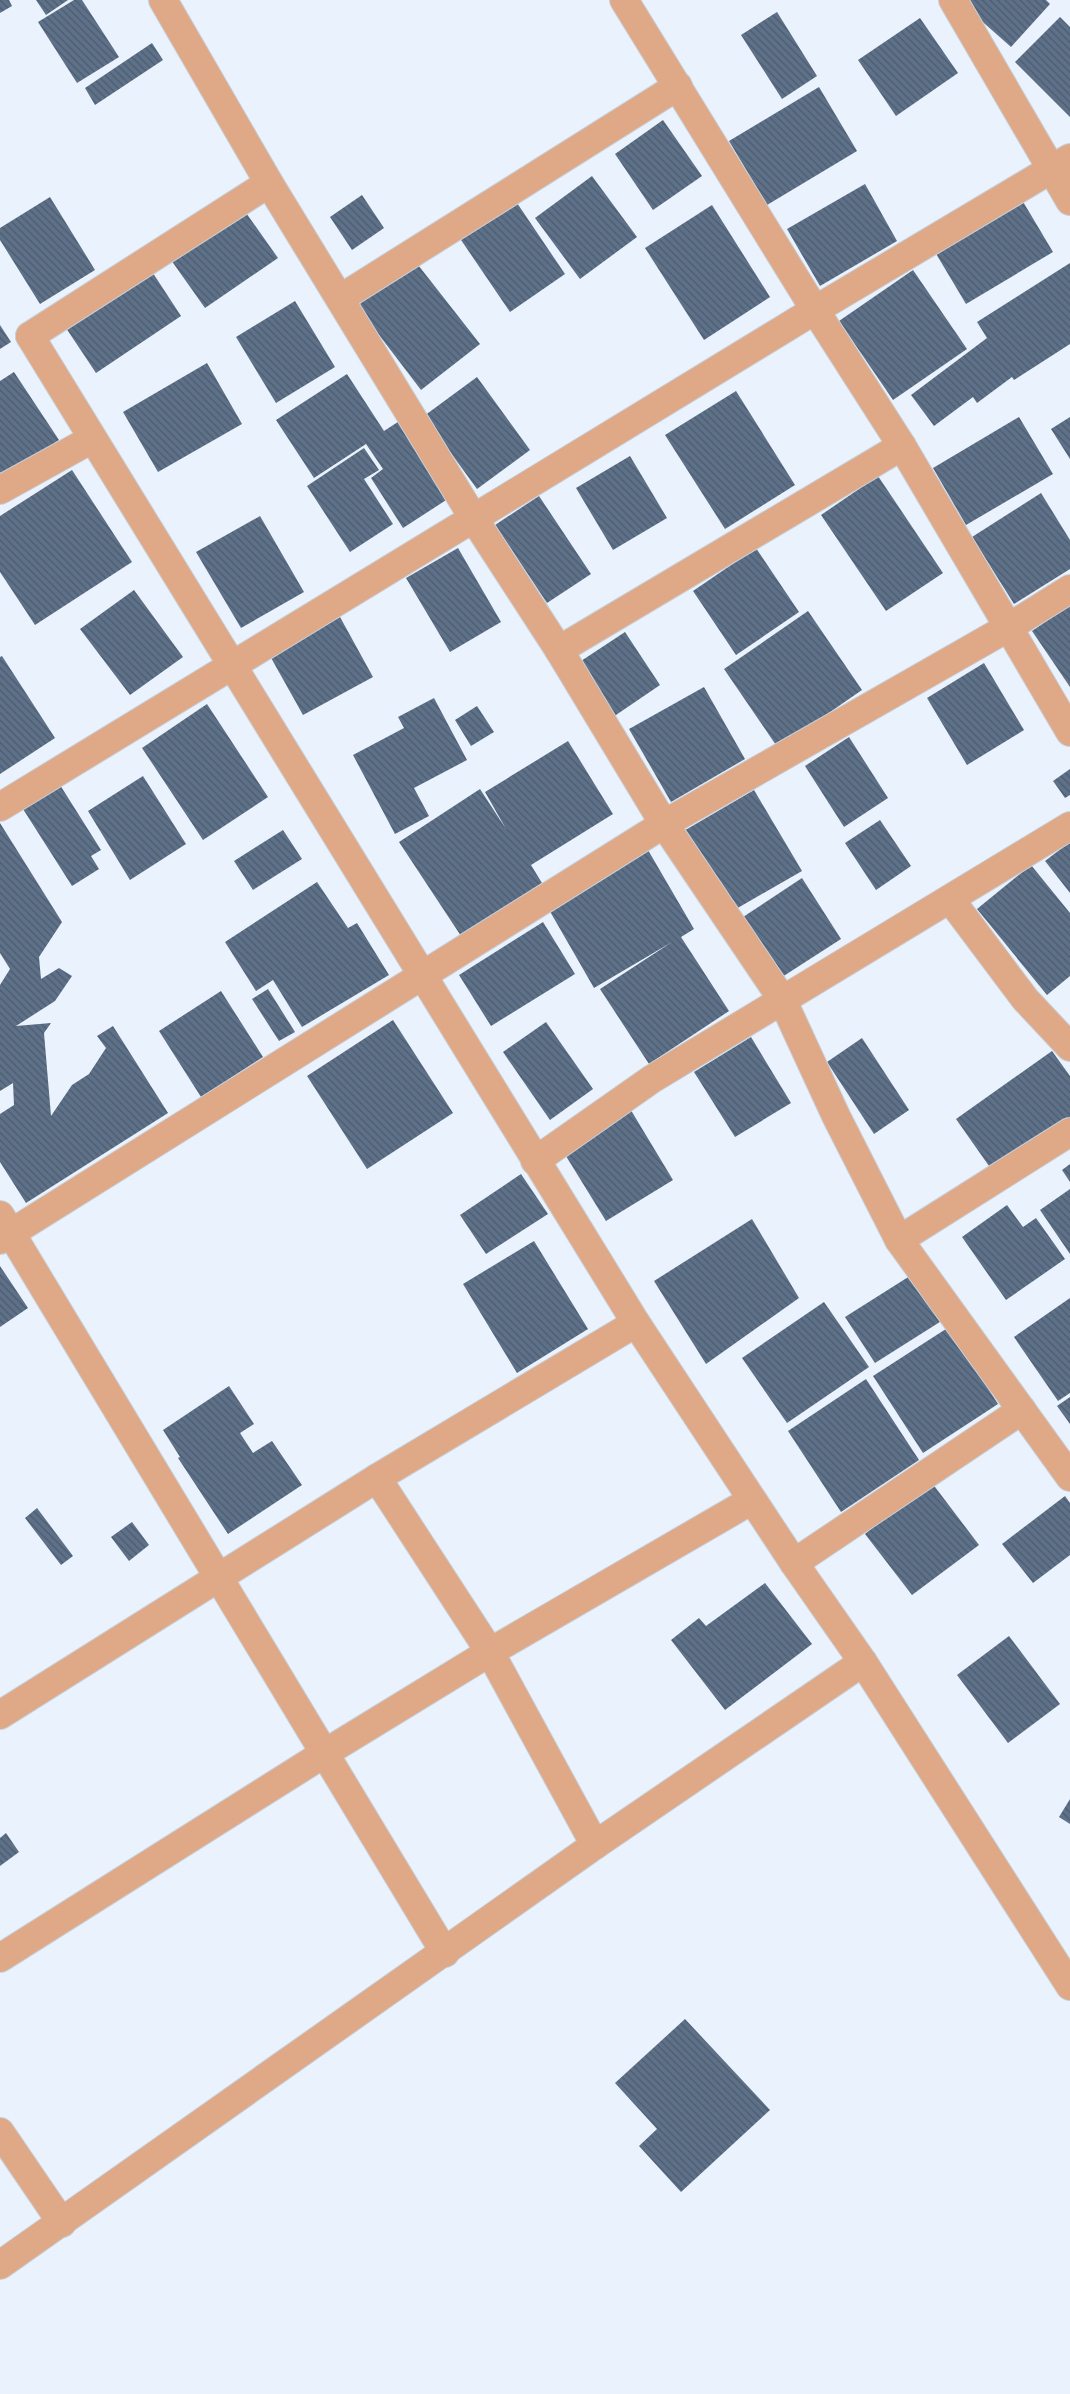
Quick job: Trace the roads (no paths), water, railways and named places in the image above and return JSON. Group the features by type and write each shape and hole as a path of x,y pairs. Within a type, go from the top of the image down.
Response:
{"street":[{"path":"163,0 269,183 341,298 474,519 559,650 664,824 782,999 836,1116 900,1240 1070,1477"},
{"path":"624,0 815,310 902,446 1070,732"},
{"path":"953,0 1061,164 1070,200"},
{"path":"341,298 678,86"},
{"path":"0,807 815,310 1061,164"},
{"path":"269,183 30,336 534,1161 636,1323 794,1563 863,1662 1070,1986"},
{"path":"0,490 92,439"},
{"path":"559,650 902,446"},
{"path":"445,1953 219,1577 4,1229 422,976 664,824 1009,627 1070,589"},
{"path":"534,1161 652,1079 1070,826"},
{"path":"950,899 1025,999 1070,1048"},
{"path":"900,1240 1070,1132"},
{"path":"0,1715 377,1478 636,1323"},
{"path":"794,1563 1022,1410"},
{"path":"377,1478 490,1652 595,1846"},
{"path":"0,1958 325,1753 490,1652 752,1500"},
{"path":"0,2265 595,1846 863,1662"},
{"path":"0,2132 62,2223"}]}
